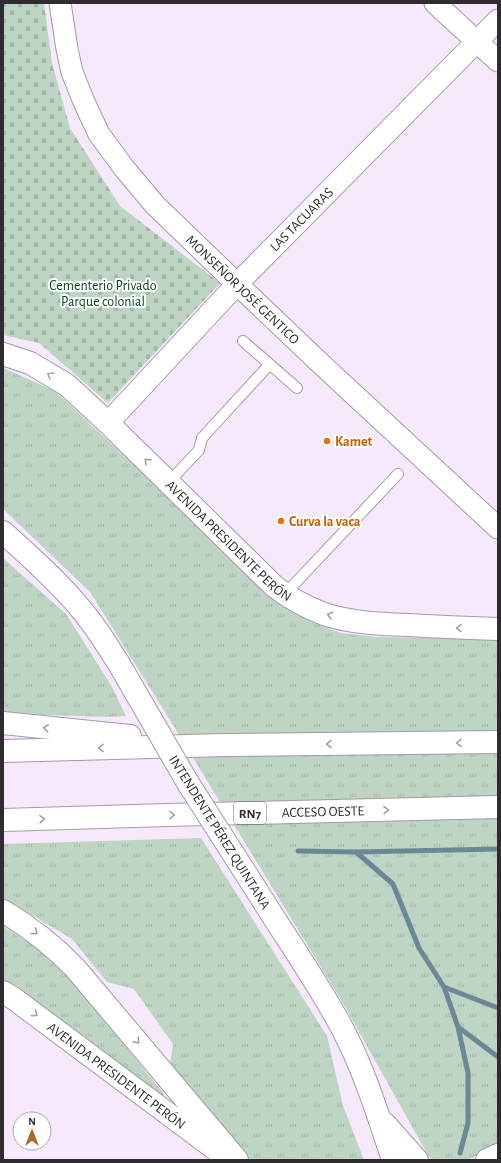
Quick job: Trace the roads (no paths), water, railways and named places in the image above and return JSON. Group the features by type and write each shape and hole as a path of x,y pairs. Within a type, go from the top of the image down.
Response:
{"main road":[{"name":"AVENIDA PRESIDENTE PERÓN","path":"3,354 30,363 66,385 108,423 274,586 303,605 325,614 364,622 498,630"},
{"name":"INTENDENTE PÉREZ QUINTANA","path":"3,532 60,585 81,608 119,664 188,783 306,968 341,1026 360,1068 393,1160"},
{"path":"3,723 225,745"},
{"path":"3,751 225,745 498,742"},
{"name":"ACCESO OESTE","path":"3,820 498,807"},
{"path":"3,911 40,935 75,968 237,1160"},
{"name":"AVENIDA PRESIDENTE PERÓN","path":"3,992 20,1002 230,1160"},
{"path":"378,1117 417,1160"},
{"path":"486,1160 498,1154"}],"street":[{"name":"MONSEÑOR JOSÉ GENTICO","path":"60,3 72,72 99,134 124,168 155,205 320,364 498,528"},
{"path":"435,3 498,61"},
{"name":"LAS TACUARAS","path":"108,423 237,284 498,20"}],"lane":[{"path":"243,341 296,388"},
{"path":"169,482 200,450 202,438 269,365"},
{"path":"285,594 398,474"}],"waterway":[{"path":"298,851 356,852 498,849"},
{"path":"356,852 393,884 419,948 444,987 498,1008"},
{"path":"444,987 458,1027 468,1073 468,1123 460,1153"},
{"path":"458,1027 498,1057"}],"place":[{"name":"Kamet","path":"327,441"},
{"name":"Curva la vaca","path":"281,521"}],"park label":[{"name":"Cementerio Privado Parque colonial","path":"103,294"}]}
